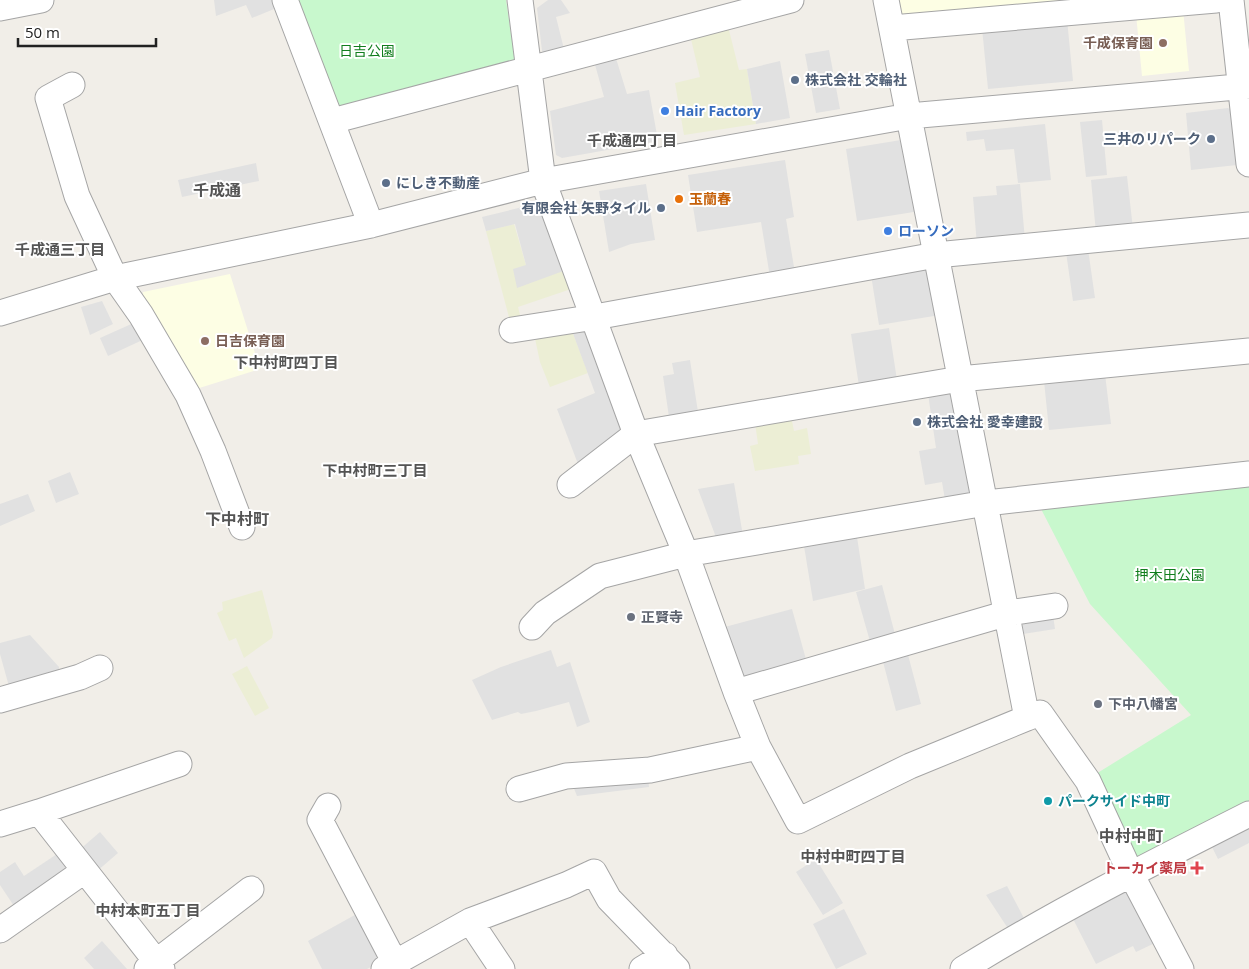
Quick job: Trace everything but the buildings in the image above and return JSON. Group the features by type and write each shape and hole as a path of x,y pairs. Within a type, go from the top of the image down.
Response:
{"street":[{"path":"0,8 41,0"},
{"path":"284,0 371,225"},
{"path":"332,121 791,0"},
{"path":"886,0 1028,718"},
{"path":"892,28 1216,0"},
{"path":"1231,0 1245,86 1249,164"},
{"path":"525,3 529,69 544,181 636,434 686,554 736,692 758,747 798,822 910,766 1040,713 1088,781 1131,874 1182,969"},
{"path":"72,85 48,98 77,196 115,278 141,315 188,395 213,451 242,527"},
{"path":"0,313 115,278 371,225 544,181 909,116 1245,86"},
{"path":"512,330 595,317 936,255 1249,225"},
{"path":"570,484 636,434 960,380 1249,350"},
{"path":"532,627 545,613 600,576 686,554 986,503 1249,474"},
{"path":"736,692 1008,613 1055,606"},
{"path":"0,700 80,677 100,668"},
{"path":"519,789 566,776 650,770 758,747"},
{"path":"0,824 179,764"},
{"path":"328,806 320,820 389,966 470,921 566,885 594,872 609,899 671,962"},
{"path":"39,812 155,966 251,889"},
{"path":"963,969 1013,938 1131,874 1249,814"},
{"path":"0,930 84,871"},
{"path":"470,921 502,969"},
{"path":"642,969 671,962"}],"shaded area":[{"path":"214,0 276,0 279,7 252,18 246,5 216,16"},
{"path":"548,0 561,0 570,13 556,17 565,53 548,56 542,51 537,8"},
{"path":"899,0 1095,0 902,17"},
{"name":"千成保育園","path":"1183,9 1189,71 1142,76 1136,14"},
{"path":"1067,19 1073,81 988,89 982,28"},
{"path":"728,26 739,70 747,69 756,124 684,135 675,83 700,77 690,35"},
{"path":"829,50 840,109 816,113 805,54"},
{"path":"615,55 627,94 649,90 658,141 562,158 556,155 550,111 604,97 594,61"},
{"path":"780,61 790,118 756,124 747,69"},
{"name":"三井のリパーク","path":"1228,108 1232,111 1237,165 1191,170 1186,113"},
{"path":"1102,120 1107,175 1086,177 1080,122"},
{"path":"1045,124 1051,180 1018,183 1014,149 986,151 984,139 967,141 966,132"},
{"path":"901,140 920,211 857,221 846,149"},
{"path":"785,160 794,217 786,219 795,273 770,277 761,222 697,232 688,175"},
{"path":"256,163 259,181 182,197 178,180"},
{"path":"1127,176 1133,229 1096,233 1091,180"},
{"path":"646,184 655,240 631,244 609,252 599,191"},
{"path":"1020,184 1025,240 977,245 973,197 997,195 996,186"},
{"path":"535,204 543,209 566,270 517,288 513,269 526,265 515,224 486,231 482,217"},
{"path":"514,224 526,265 566,270 574,288 518,307 521,319 510,321 486,231"},
{"path":"1088,249 1095,298 1073,301 1066,252"},
{"path":"925,267 932,272 940,315 879,325 871,275"},
{"name":"日吉保育園","path":"230,274 260,369 193,390 144,313 143,292"},
{"path":"102,301 113,324 90,335 81,307"},
{"path":"138,321 149,337 108,356 100,338"},
{"path":"584,326 626,426 578,464 557,409 595,393 571,328"},
{"path":"571,328 588,373 550,387 540,362 534,334"},
{"path":"889,328 897,380 859,386 851,334"},
{"path":"690,360 698,412 669,417 663,376 674,374 672,363"},
{"path":"1105,374 1111,424 1049,430 1044,381"},
{"path":"950,391 974,489 968,496 945,500 942,482 925,485 919,451 936,448 928,394"},
{"path":"791,416 794,431 807,428 811,454 798,456 799,464 755,471 750,446 758,444 755,423"},
{"path":"70,472 79,494 56,503 48,481"},
{"path":"734,483 743,536 717,540 698,489"},
{"path":"28,494 35,511 0,526 0,504"},
{"path":"857,537 865,589 813,601 804,546"},
{"path":"882,585 896,638 871,645 856,592"},
{"path":"262,590 273,632 272,638 244,658 236,638 229,641 217,613 223,610 222,602"},
{"path":"792,609 807,663 747,680 740,677 721,628"},
{"path":"1053,615 1055,629 1023,634 1021,620"},
{"path":"30,635 59,667 59,676 10,690 0,654 0,643"},
{"path":"551,650 557,667 570,662 590,722 577,727 569,702 521,714 518,712 492,720 472,680 501,667"},
{"path":"907,651 921,704 896,711 882,658"},
{"path":"247,666 269,708 255,716 232,674"},
{"path":"648,776 649,787 577,796 571,781"},
{"path":"1249,826 1249,843 1218,859 1211,845"},
{"path":"100,832 118,853 96,872 78,851"},
{"path":"60,852 68,864 68,874 16,909 0,885 0,872 15,862 24,876"},
{"path":"816,859 843,903 823,915 796,872"},
{"path":"1007,886 1026,922 1009,930 986,895"},
{"path":"1126,888 1157,942 1136,952 1133,946 1096,964 1071,915"},
{"path":"844,909 867,954 836,969 813,924"},
{"path":"362,911 388,958 367,969 322,969 308,941"},
{"path":"102,941 127,969 94,969 84,958"}],"green space":[{"name":"日吉公園","path":"293,0 506,0 516,67 338,112"},
{"name":"押木田公園","path":"1249,485 1249,803 1137,862 1091,777 1191,715 1090,604 1040,507"}],"place":[{"name":"千成保育園","path":"1163,43"},
{"name":"株式会社 交輪社","path":"795,80"},
{"name":"Hair Factory","path":"665,111"},
{"name":"三井のリパーク","path":"1211,139"},
{"name":"にしき不動産","path":"386,183"},
{"name":"玉蘭春","path":"679,199"},
{"name":"有限会社 矢野タイル","path":"661,208"},
{"name":"ローソン","path":"888,231"},
{"name":"日吉保育園","path":"205,341"},
{"name":"株式会社 愛幸建設","path":"917,422"},
{"name":"正賢寺","path":"631,617"},
{"name":"下中八幡宮","path":"1098,704"},
{"name":"パークサイド中町","path":"1048,801"},
{"name":"トーカイ薬局","path":"1197,868"}],"district":[{"name":"千成通四丁目","path":"632,141"},
{"name":"千成通","path":"217,190"},
{"name":"千成通三丁目","path":"60,250"},
{"name":"下中村町四丁目","path":"286,363"},
{"name":"下中村町三丁目","path":"375,471"},
{"name":"下中村町","path":"237,519"},
{"name":"中村中町","path":"1131,836"},
{"name":"中村中町四丁目","path":"853,857"},
{"name":"中村本町五丁目","path":"148,911"}]}
